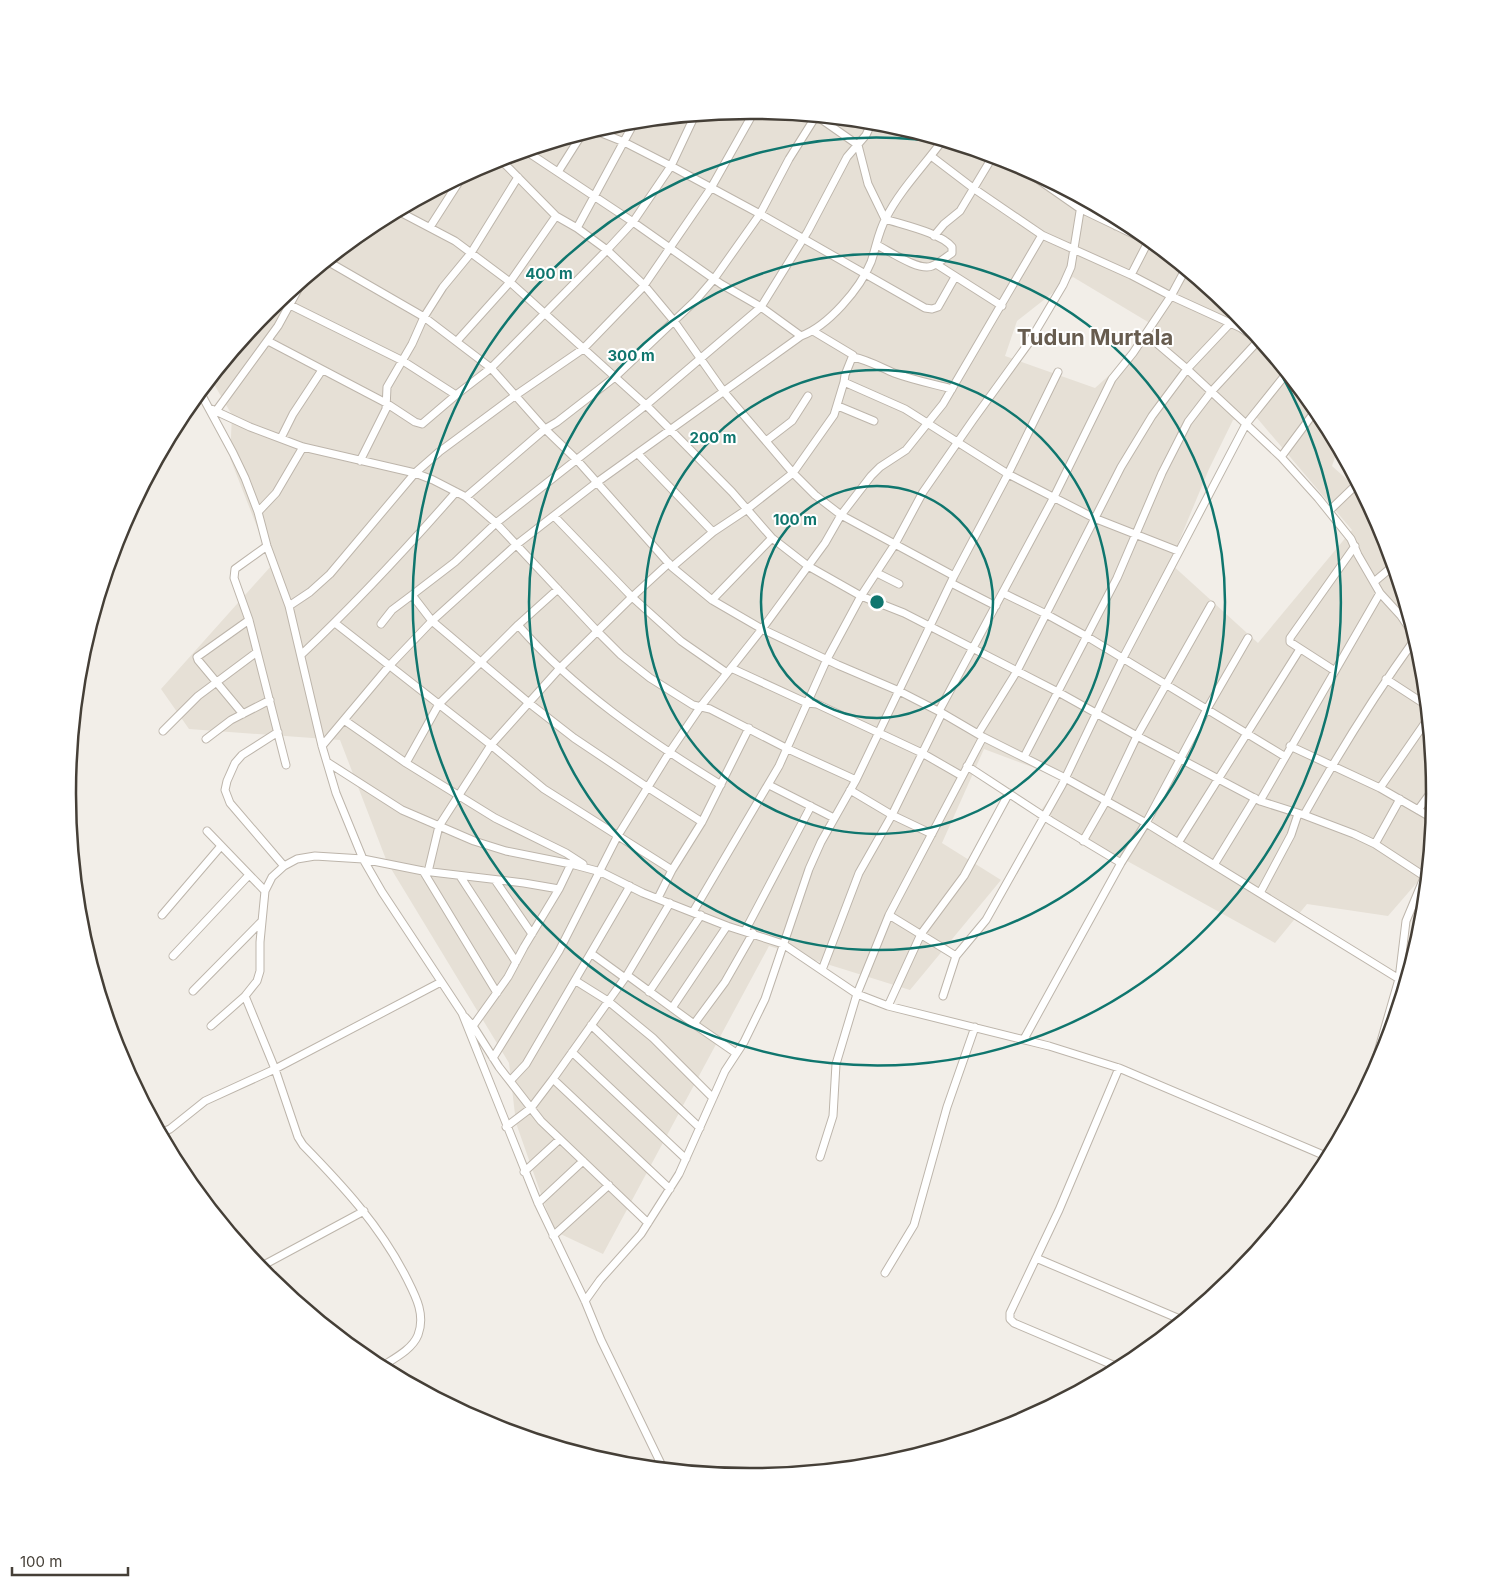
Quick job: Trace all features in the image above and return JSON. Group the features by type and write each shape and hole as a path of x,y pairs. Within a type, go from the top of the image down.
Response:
{"street":[{"path":"289,606 310,592 330,574 415,473 439,452 516,395 583,349 644,285 711,188 750,119"},
{"path":"268,341 386,403 415,422 422,424 456,394 491,368 633,222 671,166 693,122"},
{"path":"466,497 545,429 557,422 615,377 696,300 714,279 760,214 789,159 813,122"},
{"path":"828,124 858,145 868,184 885,219 949,243 952,247 952,253 931,267 924,267 877,245"},
{"path":"577,228 630,130"},
{"path":"380,624 392,610 455,562 496,523 646,405 761,307 803,239 847,157 858,145 867,130"},
{"path":"606,135 671,166 760,214 918,304 932,309 938,308 955,277"},
{"path":"558,172 577,142"},
{"path":"322,746 390,665 432,621 516,545 596,483 801,336 813,332 833,316 866,274 885,219 939,146"},
{"path":"533,155 595,196 714,279 761,307 801,336"},
{"path":"932,156 973,188 1042,235 1237,326"},
{"path":"934,236 944,224 960,211 989,163"},
{"path":"506,165 556,216 577,228 607,250 644,285 674,321 724,392 793,473 815,495 841,515 895,544 996,606"},
{"path":"360,461 386,409 387,387 403,361 424,317 443,287 471,252 518,177"},
{"path":"430,228 456,187"},
{"path":"1055,191 1079,208 1116,226"},
{"path":"693,912 788,749 828,659 862,596 895,544 923,492 1028,344 1062,285 1071,267 1072,248 1080,205"},
{"path":"405,215 455,241 471,252 546,313 646,405 732,492 772,538 808,566 862,596 931,626 1257,799 1354,834 1421,871"},
{"path":"457,341 510,282 556,216"},
{"path":"493,1058 559,951 617,837 669,753 701,706 762,629 826,543 841,515 870,476 906,450 928,425 1002,306 1042,235"},
{"path":"1131,275 1148,248"},
{"path":"333,264 424,317 491,368 671,565 712,600 762,629 899,691 941,712 981,736 1065,778 1146,823 1399,979"},
{"path":"936,264 1002,306"},
{"path":"822,970 859,873 892,815 973,648 1054,497 1112,379 1146,334 1182,275"},
{"path":"212,409 268,341 294,297"},
{"path":"290,305 403,361 456,394"},
{"path":"820,1157 833,1116 836,1064 857,994 890,915 1121,467 1152,416 1187,369 1232,321"},
{"path":"813,332 849,352 853,357 869,361 920,382 952,389"},
{"path":"1146,334 1187,369 1281,457 1356,546 1358,555 1380,593 1401,612"},
{"path":"1024,757 1117,578 1135,534 1188,422 1211,392 1255,345"},
{"path":"497,993 426,872 439,826 491,745 560,668 597,631 632,597 671,565 793,473 834,415 838,406 845,374 853,357"},
{"path":"281,438 293,414 322,370"},
{"path":"585,1301 600,1280 641,1234 679,1174 725,1071 750,1031 765,999 809,869 834,818 856,780 953,579 1008,474 1058,372"},
{"path":"943,996 956,956 986,920 1045,816 1178,551 1246,424 1282,379"},
{"path":"844,382 893,403 1008,474 1094,518 1178,551"},
{"path":"766,441 792,421 808,396"},
{"path":"205,399 212,409 245,478 258,512 267,546 289,606 302,654 322,746 336,793 363,859 382,892 462,1014 473,1026 493,1058 531,1108 560,1139 648,1223"},
{"path":"838,406 874,421"},
{"path":"212,409 250,427 303,447 415,473 466,497 496,523 597,631 650,678 693,705 701,706 749,728 788,749 856,780"},
{"path":"1281,457 1311,417"},
{"path":"258,512 276,493 303,447"},
{"path":"638,454 713,532"},
{"path":"1329,512 1352,488"},
{"path":"302,654 400,557 456,492"},
{"path":"554,516 632,597 681,641 729,671 808,703 817,704 922,753 962,776"},
{"path":"712,600 772,538"},
{"path":"267,546 235,569 234,578 249,620 286,765"},
{"path":"1335,670 1290,642 1290,638 1356,546"},
{"path":"1374,582 1388,571"},
{"path":"877,573 899,584"},
{"path":"406,763 439,704 518,624 558,589"},
{"path":"1003,593 1046,614 1124,658 1284,756"},
{"path":"1214,865 1284,756 1380,593"},
{"path":"412,595 432,621 529,704 574,738 702,822"},
{"path":"1083,841 1106,801 1137,736 1211,605"},
{"path":"243,714 197,657 249,620"},
{"path":"335,623 491,745 544,790 672,870"},
{"path":"518,624 560,668 625,721 669,753 721,785"},
{"path":"1024,1039 1248,638"},
{"path":"1260,893 1301,814 1386,679 1410,647"},
{"path":"1178,843 1300,649"},
{"path":"163,731 198,696 257,652"},
{"path":"1386,679 1419,701"},
{"path":"206,739 243,714 270,700"},
{"path":"344,720 406,763 494,818 566,853 588,868"},
{"path":"1380,788 1422,727"},
{"path":"658,898 672,870 702,822 749,728"},
{"path":"278,732 242,755 235,763 225,790 230,803 284,866"},
{"path":"1290,746 1380,788 1425,814"},
{"path":"327,762 402,810 474,841 506,851 588,868 727,926 783,944 857,994 888,1006 1024,1039 1119,1068 1321,1154"},
{"path":"968,766 1083,841 1121,863"},
{"path":"768,785 834,818"},
{"path":"850,790 892,815 932,834"},
{"path":"888,1006 921,934 964,876 1009,793"},
{"path":"1375,844 1400,799"},
{"path":"1418,810 1426,799"},
{"path":"745,931 811,806"},
{"path":"207,832 265,891"},
{"path":"162,915 221,846"},
{"path":"211,1026 245,996 257,981 260,971 261,922 265,891 272,877 297,858 315,856 363,859 426,872 559,889"},
{"path":"473,1026 497,993 516,962 559,889 571,864"},
{"path":"173,956 249,875"},
{"path":"460,876 516,962"},
{"path":"495,880 532,934"},
{"path":"510,1081 526,1064 630,886"},
{"path":"1403,969 1406,921 1418,892"},
{"path":"506,1127 531,1108 553,1079 626,976 670,903"},
{"path":"649,992 701,915"},
{"path":"890,915 956,956"},
{"path":"193,991 261,922"},
{"path":"672,1008 727,926"},
{"path":"694,1024 725,982 753,933"},
{"path":"592,954 736,1053"},
{"path":"576,980 608,1001 652,1038 713,1098"},
{"path":"167,1130 205,1101 274,1069 441,982"},
{"path":"245,996 298,1137 303,1145 364,1211 392,1251 418,1302 421,1320 418,1336 410,1347 388,1362"},
{"path":"462,1014 524,1172 585,1301 601,1340 660,1461"},
{"path":"591,1025 700,1128"},
{"path":"885,1273 914,1225 947,1107 975,1027"},
{"path":"572,1052 686,1159"},
{"path":"1111,1364 1014,1323 1010,1318 1010,1313 1059,1210 1119,1068"},
{"path":"553,1079 670,1189"},
{"path":"524,1172 560,1139"},
{"path":"538,1203 583,1161"},
{"path":"553,1236 609,1185"},
{"path":"267,1263 364,1211"},
{"path":"1036,1258 1176,1317"}],"shaded area":[{"path":"707,120 795,120 883,132 926,142 1009,170 1049,188 1126,232 1196,286 1228,316 1286,383 1312,419 1335,456 1332,466 1348,481 1356,495 1390,577 1403,619 1413,662 1420,705 1426,794 1420,879 1388,916 1307,904 1275,943 1120,857 1036,817 1064,779 984,749 942,843 1001,880 910,990 769,946 603,1254 554,1231 516,1123 509,1063 387,862 340,740 189,729 161,689 272,565 230,458 232,415 215,385 274,316 306,286 376,232 414,209 453,188 493,170 534,155 576,142 619,132 663,125","holes":["1073,277 1148,322 1153,336 1095,388 1005,356 1017,321","1257,418 1352,530 1258,643 1170,563 1209,469 1233,420"]}],"district":[{"name":"Tudun Murtala","path":"1095,337"}]}
